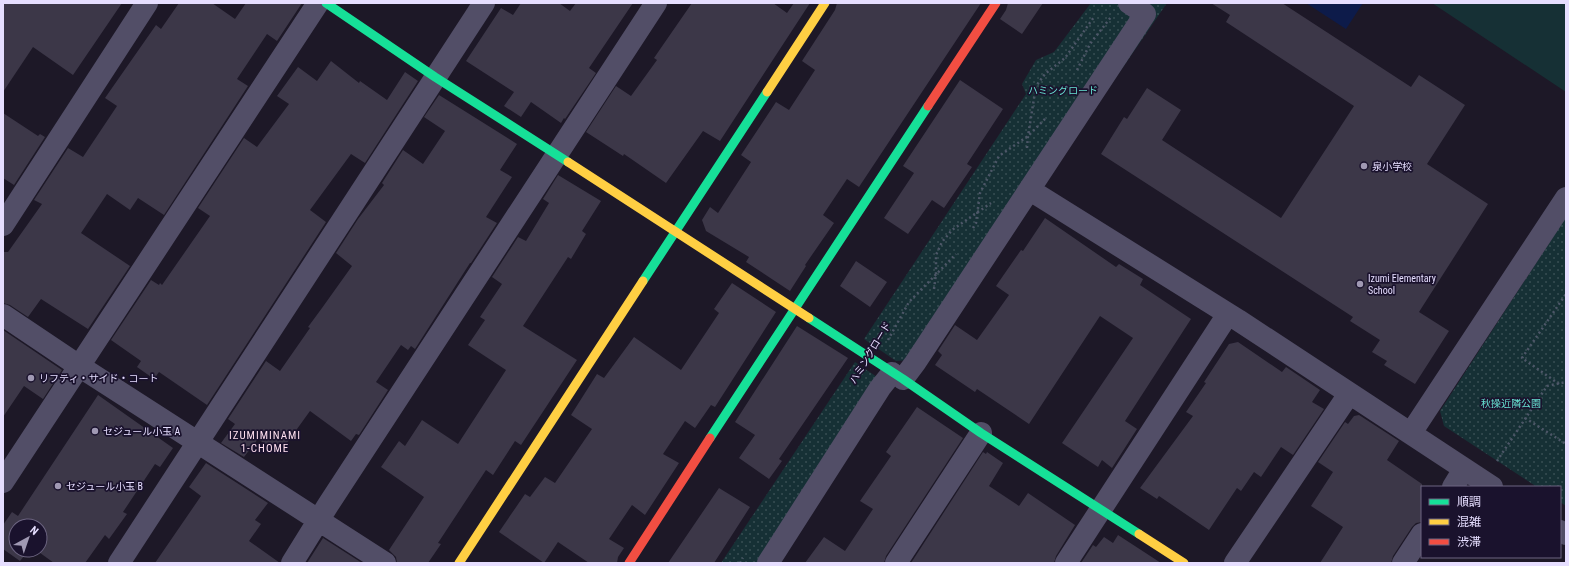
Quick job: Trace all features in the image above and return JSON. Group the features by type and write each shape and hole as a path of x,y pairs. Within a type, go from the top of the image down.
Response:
{"street":[{"path":"3,225 147,3"},
{"path":"3,482 318,3"},
{"path":"326,3 435,77 676,231 794,310 890,371 981,433 1184,563"},
{"path":"119,563 484,3"},
{"path":"292,563 656,3"},
{"path":"459,563 825,3"},
{"path":"629,563 996,3"},
{"path":"768,563 890,371 915,363 1145,14 1121,9"},
{"path":"1030,190 1228,314 1411,434 1459,478 1488,486"},
{"path":"1411,434 1566,198"},
{"path":"1066,563 1228,314"},
{"path":"3,315 79,366 385,563"},
{"path":"1235,563 1349,394"},
{"path":"896,563 981,433"},
{"path":"1403,563 1421,536"}],"path":[{"path":"1075,76 1090,44 1121,9"},
{"path":"1027,153 1028,136 1036,86 1045,74 1065,58 1094,17"},
{"path":"972,229 976,223 980,193 999,156 1028,136 1048,116"},
{"path":"933,294 936,274 936,255 942,242 952,230 993,201"},
{"name":"ハミングロード","path":"890,371 909,302 958,252"},
{"path":"1559,384 1522,358 1566,294"},
{"path":"1495,463 1547,386 1566,382"},
{"path":"1525,418 1566,444"},
{"path":"740,563 744,556"}],"green space":[{"name":"ハミングロード","path":"1091,3 1167,3 923,359 896,361 864,339 1026,94 1022,84 1036,60 1054,52"},
{"path":"1432,3 1566,3 1566,92"},
{"name":"秋操近隣公園","path":"1566,217 1566,506 1561,503 1561,486 1535,486 1444,426 1440,411"},
{"path":"855,362 880,379 759,563 721,563"}],"water":[{"path":"1306,3 1363,3 1346,29"}],"building":[{"path":"3,3 122,3 73,75 33,47 3,92"},
{"path":"179,3 212,3 235,19 246,3 302,3 277,41 267,34 237,79 248,86 164,215 138,198 130,210 107,194 81,233 130,266 88,329 41,299 28,317 10,305 3,303 3,252 8,252 42,204 34,200 68,148 83,157 117,106 105,98 156,25 161,29"},
{"path":"521,3 559,3 570,11 576,3 633,3 589,68 596,73 561,123 531,102 521,117 504,106 514,92 466,61 501,8 513,15"},
{"path":"692,3 773,3 787,13 794,3 810,3 720,141 703,131 666,183 624,154 623,156 586,132 616,86 631,96 657,60 654,58"},
{"path":"837,3 981,3 859,187 847,179 823,215 834,223 805,265 806,266 790,291 746,262 749,257 706,231 702,220 710,207 718,213 751,162 741,155 776,102 789,110 815,70 802,61 835,10"},
{"path":"1008,3 1043,3 1022,34 1000,19 1006,10"},
{"name":"泉小学校","path":"1211,3 1282,3 1411,87 1419,75 1465,105 1427,164 1488,204 1419,312 1449,331 1415,384 1384,365 1387,361 1372,352 1380,340 1350,321 1353,317 1101,154 1124,117 1127,119 1147,88 1181,110 1162,140 1281,218 1354,106 1226,22 1230,15"},
{"path":"331,61 359,83 360,81 387,100 405,72 418,81 365,163 351,154 310,210 326,222 207,405 159,372 154,379 137,367 141,361 111,340 151,280 159,285 160,283 162,285 210,216 198,208 244,138 257,147 289,104 277,96 298,67 317,81"},
{"path":"960,80 1003,109 967,164 972,167 944,208 932,200 908,234 884,218 914,173 903,166"},
{"path":"439,95 517,144 500,170 512,177 486,217 497,223 415,349 411,346 408,350 401,345 376,382 388,390 359,435 356,434 351,441 310,411 279,454 258,439 244,457 221,443 235,424 228,419 266,361 280,371 310,328 308,327 352,266 336,253 358,219 384,185 382,183 403,150 423,164 445,131 424,117"},
{"path":"3,113 38,136 40,134 45,137 14,185 3,178"},
{"path":"558,175 601,201 582,231 586,234 571,259 568,257 523,326 577,360 521,445 515,441 493,475 486,470 438,543 441,544 428,563 397,563 396,557 389,550 424,497 381,467 399,441 405,446 422,420 458,444 506,370 468,345 485,320 480,317 502,284 492,277 518,237 526,241 549,203 543,199"},
{"path":"1045,218 1116,267 1119,264 1143,279 1140,285 1191,319 1125,421 1137,429 1112,468 1102,460 1098,467 1062,443 1133,338 1100,316 1029,424 977,389 975,392 935,365 942,355 938,351 955,325 977,340 1009,295 996,286 1021,250 1023,251"},
{"path":"856,261 887,282 870,307 840,286"},
{"path":"732,283 776,312 715,407 711,405 695,428 685,421 663,454 679,463 645,515 632,505 609,539 624,548 618,557 617,563 589,563 558,542 544,563 499,532 525,494 530,497 545,477 555,483 592,429 571,415 597,374 604,378 634,337 681,370 719,313 714,309"},
{"path":"797,326 848,358 779,459 782,461 769,479 739,458 755,435 735,422"},
{"name":"リフティ・サイド・コート","path":"3,330 62,370 43,399 24,386 3,417"},
{"path":"1238,342 1282,372 1286,367 1320,390 1312,402 1324,409 1293,455 1281,447 1261,477 1254,472 1241,491 1237,488 1209,530 1159,496 1157,499 1140,488 1193,416 1186,412 1206,383 1204,382 1229,344"},
{"path":"98,395 173,448 160,467 155,464 123,512 127,514 109,539 105,535 85,563 54,563 47,558 48,518 8,518 8,553 3,549 3,525 12,512 18,516"},
{"path":"917,407 963,438 886,556 884,563 805,563 824,537 845,551 873,509 860,501 891,456 886,452"},
{"path":"1359,415 1399,441 1387,460 1422,484 1421,522 1416,523 1412,527 1393,556 1391,563 1320,563 1343,527 1311,506 1333,472 1318,462 1345,422 1348,424 1354,416"},
{"path":"983,452 986,454 987,452 1003,463 989,486 1019,506 1028,493 1075,525 1056,556 1054,563 911,563"},
{"path":"206,463 268,503 255,520 261,524 249,541 280,563 155,563 201,496 189,487"},
{"path":"719,488 750,507 714,563 668,563"},
{"path":"1118,535 1161,563 1081,563 1093,545 1096,547 1104,537 1113,543"},
{"path":"323,538 362,563 307,563"},
{"path":"16,558 22,558 20,561"}],"traffic: fast":[{"path":"326,3 435,77 568,162"},
{"path":"643,281 767,92"},
{"path":"710,438 928,106"},
{"path":"809,318 903,379 981,433 1139,534"}],"traffic: slow":[{"path":"767,92 825,3"},
{"path":"568,162 809,318"},
{"path":"459,563 643,281"},
{"path":"1139,534 1184,563"}],"traffic: jam":[{"path":"928,106 996,3"},
{"path":"629,563 710,438"}],"place":[{"name":"泉小学校","path":"1364,166"},
{"name":"Izumi Elementary School","path":"1360,284"},
{"name":"リフティ・サイド・コート","path":"31,378"},
{"name":"セジュール小玉 A","path":"95,431"},
{"name":"セジュール小玉 B","path":"58,486"}],"district":[{"name":"IZUMIMINAMI 1-CHOME","path":"265,441"}]}
